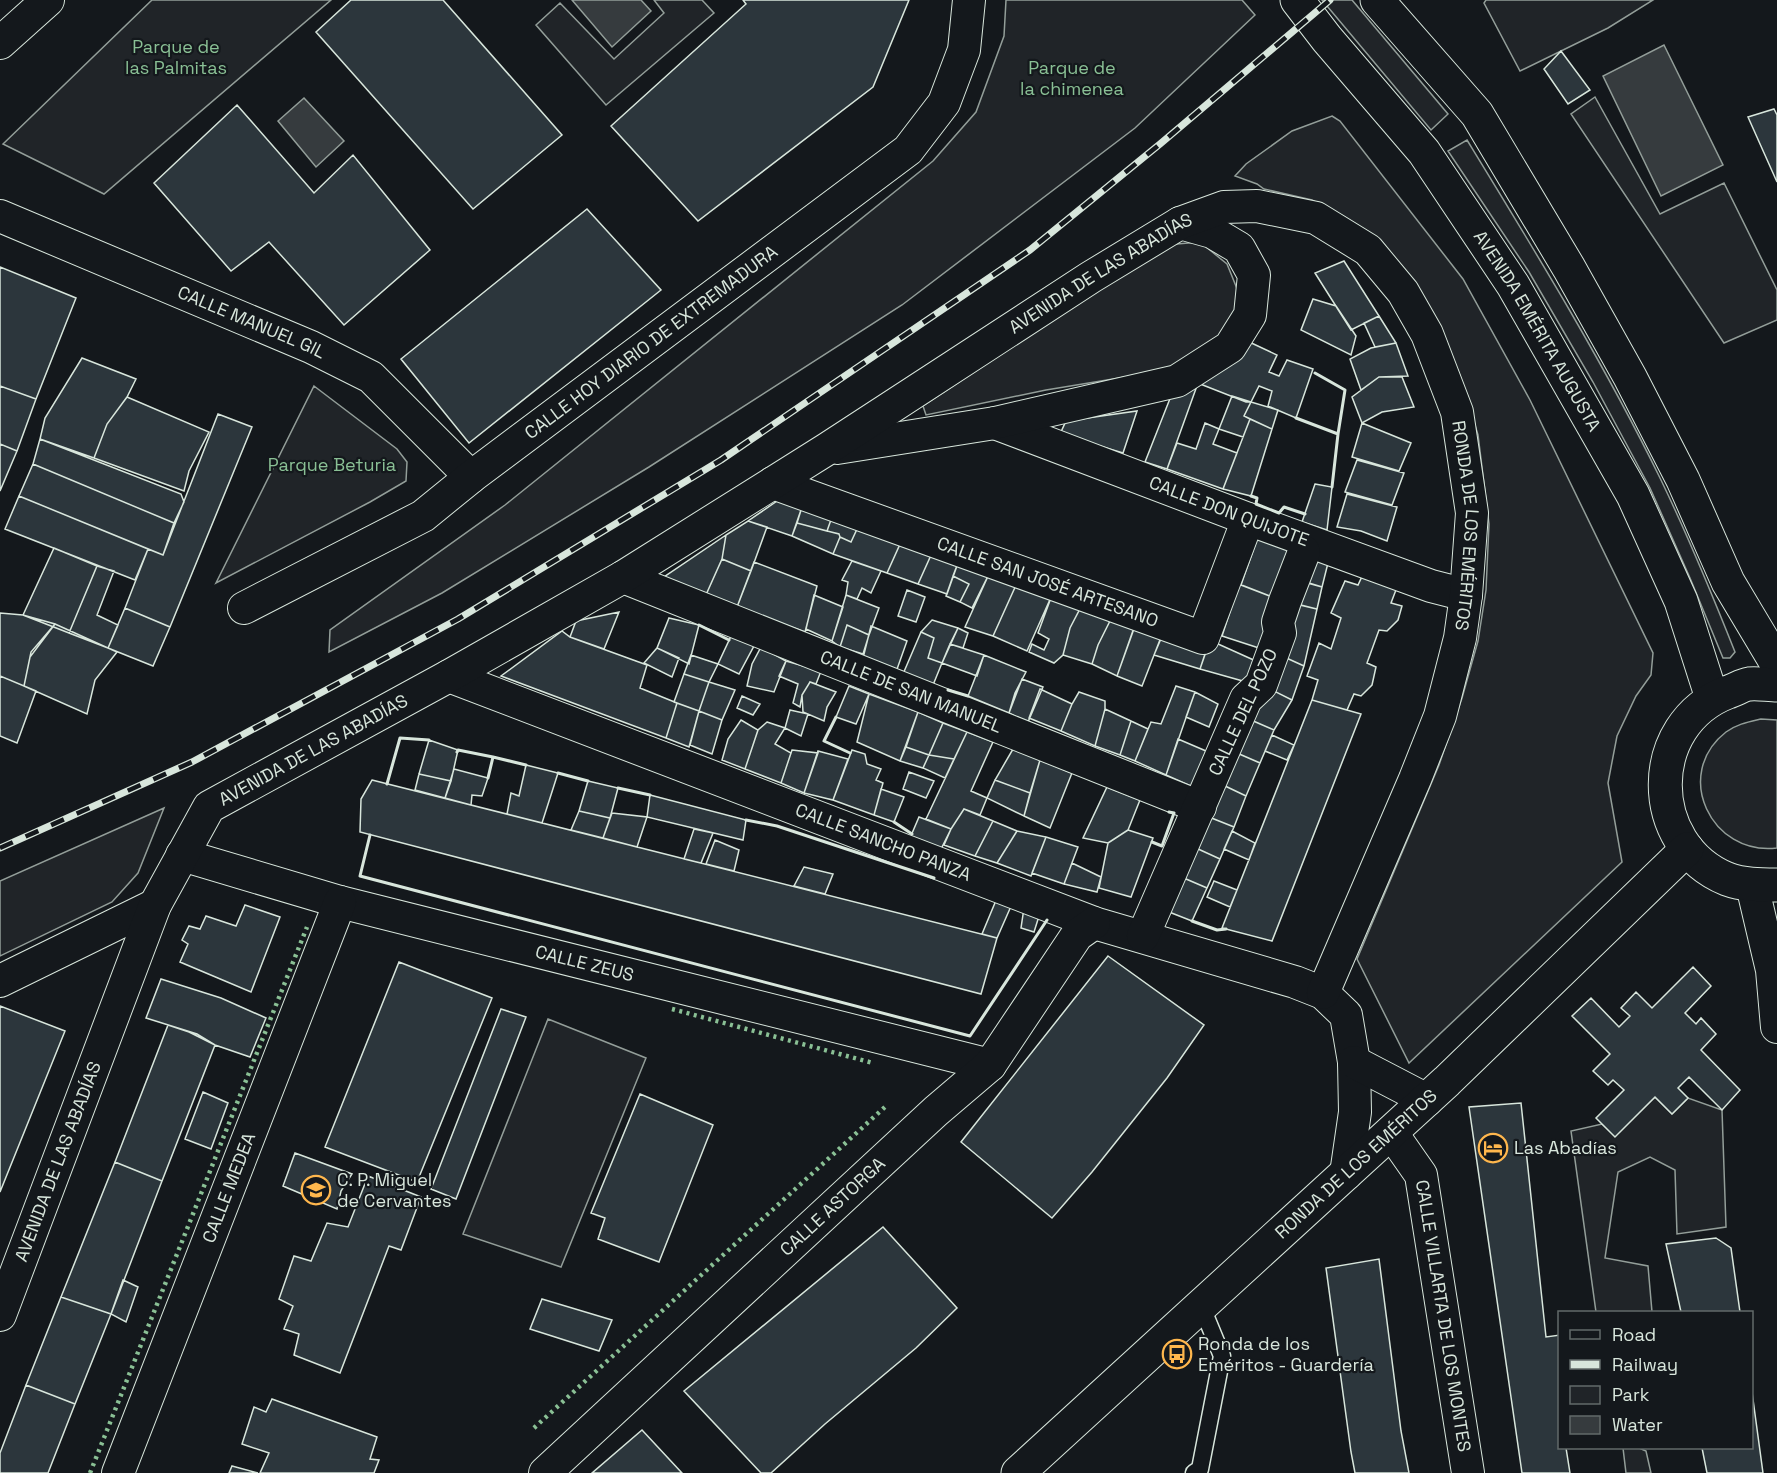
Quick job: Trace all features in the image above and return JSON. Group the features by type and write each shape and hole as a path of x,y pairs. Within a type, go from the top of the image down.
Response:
{"main road":[{"name":"AVENIDA EMÉRITA AUGUSTA","path":"1297,0 1327,39 1424,152 1513,285 1633,495 1681,601 1712,698"},
{"path":"1377,0 1484,124 1630,377 1683,480 1728,582 1777,664"},
{"path":"1765,885 1728,879 1706,867 1687,849 1672,825 1667,807 1665,769 1674,741 1690,717 1712,698 1749,684 1777,685"},
{"name":"RONDA DE LOS EMÉRITOS","path":"1018,1473 1427,1100 1687,849"}],"street":[{"path":"0,43 48,0"},
{"name":"CALLE HOY DIARIO DE EXTREMADURA","path":"244,608 423,516 471,477 908,150 944,103 964,50 969,0"},
{"name":"RONDA DE LOS EMÉRITOS","path":"1180,224 1224,207 1257,206 1316,218 1368,250 1403,292 1427,334 1457,412 1472,513 1466,595 1460,638 1440,716 1323,993"},
{"name":"CALLE MANUEL GIL","path":"0,216 311,347 371,377 471,477"},
{"name":"AVENIDA DE LAS ABADÍAS","path":"0,1315 155,905 210,807 449,676 623,577 827,449 1090,277 1180,224 1212,232 1239,248 1254,275 1250,315 1230,347 1177,381 995,423 827,449"},
{"name":"CALLE DON QUIJOTE","path":"995,423 1431,586 1466,595"},
{"name":"CALLE SAN JOSÉ ARTESANO","path":"773,483 1203,638 1248,519"},
{"name":"CALLE DEL POZO","path":"1143,936 1246,699 1261,685 1280,633 1278,622 1304,552"},
{"name":"CALLE DE SAN MANUEL","path":"623,577 1200,807"},
{"name":"CALLE SANCHO PANZA","path":"449,676 1094,923 1143,936 1323,993"},
{"name":"CALLE ZEUS","path":"182,855 340,902 990,1065"},
{"path":"1765,885 1777,1027"},
{"name":"CALLE MEDEA","path":"118,1473 340,902"},
{"path":"0,981 155,905"},
{"name":"CALLE ASTORGA","path":"545,1473 936,1111 990,1065 1077,935 1094,923"},
{"path":"1323,993 1346,1015 1354,1062 1355,1112 1346,1174"},
{"path":"1354,1062 1427,1100"},
{"name":"CALLE VILLARTA DE LOS MONTES","path":"1391,1132 1421,1175 1468,1473"}],"lane":[{"path":"1194,1473 1200,1469 1222,1356 1201,1305"}],"green space":[{"name":"Parque de las Palmitas","path":"152,0 331,0 104,194 3,144"},
{"path":"654,0 702,0 714,13 606,105 536,25 560,3 614,59 664,13"},
{"name":"Parque de la chimenea","path":"1006,0 1242,0 1255,15 1135,128 902,305 649,467 442,593 329,652 330,630 505,505 933,161 976,112 1004,36"},
{"path":"1322,0 1352,0 1448,114 1431,130"},
{"path":"1486,0 1653,0 1608,28 1520,71 1484,3"},
{"path":"1595,97 1660,214 1724,183 1777,290 1777,320 1724,343 1571,114"},
{"path":"1332,116 1340,121 1463,279 1530,400 1653,653 1651,675 1636,696 1617,736 1608,783 1622,862 1409,1063 1357,959 1439,765 1462,698 1478,641 1486,590 1489,524 1478,435 1459,373 1437,324 1369,232 1312,200 1264,189 1235,176 1246,164 1292,131"},
{"path":"1467,140 1568,308 1639,436 1681,522 1718,609 1735,652 1730,658 1723,658 1650,488 1593,382 1529,272 1448,151"},
{"path":"1200,242 1227,264 1242,301 1219,343 1168,370 1046,390 926,415 923,406 1165,245"},
{"name":"Parque Beturia","path":"314,386 397,449 407,462 406,481 216,583"},
{"path":"1761,719 1777,720 1777,848 1754,847 1734,839 1718,826 1706,809 1701,789 1702,769 1710,749 1730,729"},
{"path":"164,808 138,873 112,902 0,956 0,881"},
{"path":"548,1019 646,1058 561,1267 463,1234"},
{"path":"1655,1097 1672,1114 1688,1098 1722,1110 1726,1227 1677,1234 1675,1170 1650,1157 1618,1172 1605,1258 1648,1266 1652,1311 1596,1311 1571,1131 1602,1124 1615,1136"},
{"path":"1623,1449 1646,1451 1651,1473 1626,1473"}],"water":[{"path":"572,0 641,0 651,11 612,47"},
{"path":"1664,45 1723,165 1661,196 1603,76"},
{"path":"304,98 344,141 316,167 278,121"}],"building":[{"path":"351,0 443,0 562,135 473,209 316,32"},
{"path":"743,0 909,0 873,87 698,221 611,126 746,4"},
{"path":"1561,51 1590,90 1568,104 1544,69"},
{"path":"237,105 314,193 353,155 430,250 344,325 269,242 231,271 154,183"},
{"path":"1774,109 1777,115 1777,182 1748,117"},
{"path":"587,209 661,290 469,443 401,359"},
{"path":"1344,261 1379,316 1351,330 1315,273"},
{"path":"0,267 76,298 36,399 0,386"},
{"path":"1313,299 1336,306 1356,336 1351,355 1301,330"},
{"path":"1379,316 1396,343 1375,347 1364,323"},
{"path":"1245,340 1277,355 1269,372 1279,376 1287,360 1313,369 1296,418 1268,406 1272,391 1259,386 1251,402 1246,402 1190,380"},
{"path":"1396,343 1408,376 1379,377 1361,390 1350,359 1371,348"},
{"path":"82,358 136,379 127,397 107,424 94,458 40,439 45,418"},
{"path":"1379,377 1402,377 1414,407 1382,412 1362,423 1352,397"},
{"path":"1198,383 1167,469 1145,462 1171,396"},
{"path":"0,386 36,399 17,451 0,444"},
{"path":"1232,396 1251,402 1244,416 1250,419 1243,437 1219,429"},
{"path":"127,397 209,432 189,471 184,491 94,458 107,424"},
{"path":"1251,402 1278,410 1272,429 1244,416"},
{"path":"1137,411 1123,453 1060,434 1066,421"},
{"path":"218,414 252,427 170,627 125,608 148,549 163,555"},
{"path":"1250,419 1272,429 1251,496 1223,489"},
{"path":"1205,423 1219,429 1213,444 1237,453 1223,489 1167,469 1177,443 1196,449"},
{"path":"1362,423 1411,443 1399,471 1352,457"},
{"path":"40,439 181,494 184,502 174,523 33,464"},
{"path":"0,444 17,451 0,491"},
{"path":"1357,460 1404,473 1392,505 1345,492"},
{"path":"33,464 174,523 163,555 19,496"},
{"path":"1315,484 1332,487 1327,530 1302,522"},
{"path":"1347,494 1397,507 1387,541 1361,531 1337,527"},
{"path":"19,496 148,549 135,580 5,529"},
{"path":"780,499 802,507 792,536 748,521"},
{"path":"802,507 832,517 827,531 797,523"},
{"path":"832,517 858,527 851,542 840,537 839,534 827,531"},
{"path":"748,521 767,527 751,571 722,559 726,535"},
{"path":"797,523 839,534 840,537 833,554 792,536"},
{"path":"858,527 901,542 887,573 833,554 840,537 851,542"},
{"path":"726,535 722,559 705,597 664,577"},
{"path":"1257,539 1298,552 1280,600 1241,585"},
{"path":"901,542 932,553 918,584 887,573"},
{"path":"54,548 97,566 69,633 23,615"},
{"path":"1304,552 1328,563 1322,587 1296,579"},
{"path":"932,553 958,563 947,594 918,584"},
{"path":"722,559 751,571 737,607 705,597"},
{"path":"852,561 881,571 871,593 862,588 857,599 846,595 848,582 842,580"},
{"path":"754,562 817,586 805,632 737,607"},
{"path":"958,563 989,574 972,608 960,602 969,584 953,576"},
{"path":"97,566 114,571 97,615 118,625 108,648 69,633"},
{"path":"1365,570 1399,582 1391,603 1402,606 1398,620 1387,631 1379,630 1367,663 1376,667 1372,685 1361,696 1354,694 1347,710 1312,700 1318,680 1307,676 1319,643 1331,649 1341,618 1331,613 1345,581 1358,585"},
{"path":"989,574 1017,583 993,636 965,627"},
{"path":"953,576 969,584 960,602 946,596"},
{"path":"1293,579 1322,587 1317,609 1287,602"},
{"path":"1017,583 1052,595 1027,651 993,636"},
{"path":"1239,584 1280,600 1265,650 1222,636"},
{"path":"907,590 925,597 916,622 898,616"},
{"path":"814,595 843,607 832,641 806,629"},
{"path":"846,595 879,608 869,635 847,625 840,647 832,641"},
{"path":"1052,595 1082,605 1070,628 1063,655 1054,663 1029,652 1032,644 1044,650 1049,639 1038,633"},
{"path":"1285,601 1317,609 1304,666 1282,656"},
{"path":"1082,605 1112,617 1098,645 1092,664 1063,655 1070,628"},
{"path":"125,608 170,627 153,666 108,648"},
{"path":"619,612 604,649 570,637 576,621"},
{"path":"0,613 23,615 55,624 31,652 24,686 0,676"},
{"path":"1112,617 1135,626 1117,676 1092,664 1098,645"},
{"path":"669,618 699,625 689,664 657,648"},
{"path":"932,620 958,628 942,663 928,658 934,638 921,632"},
{"path":"1136,622 1163,632 1142,686 1117,676"},
{"path":"55,624 117,652 95,680 87,714 24,686 30,657"},
{"path":"847,625 869,635 863,654 840,647"},
{"path":"871,626 907,641 896,672 863,658"},
{"path":"958,628 968,633 963,648 950,644"},
{"path":"562,631 570,637 647,665 640,688 677,703 666,738 501,676"},
{"path":"921,632 934,638 928,658 942,663 933,685 903,674"},
{"path":"732,634 755,644 739,674 718,664"},
{"path":"1163,634 1207,648 1200,669 1154,655"},
{"path":"1209,643 1216,643 1258,662 1250,683 1200,669"},
{"path":"950,644 984,655 977,676 942,663"},
{"path":"761,647 786,661 774,692 747,686 752,664"},
{"path":"657,648 679,658 672,677 644,663"},
{"path":"691,655 718,664 709,682 684,674"},
{"path":"984,655 1026,672 1015,693 1009,713 968,696"},
{"path":"1282,656 1304,666 1292,700 1264,686"},
{"path":"786,661 821,671 816,684 810,682 802,695 800,707 793,703 798,684 779,676"},
{"path":"684,674 709,682 699,711 674,702"},
{"path":"0,676 36,691 17,743 0,736"},
{"path":"1022,679 1043,687 1028,722 1009,713"},
{"path":"709,682 735,690 722,720 699,711"},
{"path":"810,682 836,692 827,707 824,721 803,712 802,695"},
{"path":"849,686 869,694 856,724 836,717"},
{"path":"1176,686 1195,692 1166,775 1135,761 1151,722 1161,724"},
{"path":"1264,686 1292,700 1274,730 1246,718"},
{"path":"1040,689 1072,704 1061,731 1029,718"},
{"path":"1079,692 1105,701 1095,746 1061,731"},
{"path":"1195,692 1218,704 1209,727 1186,717"},
{"path":"869,694 918,712 900,761 857,742"},
{"path":"742,696 760,704 753,715 737,708"},
{"path":"1312,700 1361,714 1272,941 1222,928"},
{"path":"677,703 699,711 689,747 666,738"},
{"path":"1105,709 1131,721 1120,755 1095,746"},
{"path":"790,710 808,714 801,736 785,728"},
{"path":"699,711 722,720 712,754 690,745"},
{"path":"918,712 943,723 929,755 906,747"},
{"path":"741,720 758,730 745,769 722,760 728,739"},
{"path":"1251,720 1274,730 1260,763 1237,753"},
{"path":"1131,721 1148,729 1135,761 1120,755"},
{"path":"767,722 785,728 775,744 791,753 781,783 745,769 758,730"},
{"path":"943,723 967,732 954,759 929,755"},
{"path":"967,732 993,742 971,791 987,798 980,815 964,809 951,829 926,819"},
{"path":"1272,735 1294,745 1287,760 1265,751"},
{"path":"1178,739 1206,751 1193,787 1166,775"},
{"path":"429,740 458,750 451,781 419,774"},
{"path":"906,747 929,755 923,768 900,761"},
{"path":"1013,749 1040,760 1030,793 995,780"},
{"path":"792,750 818,753 804,793 781,783"},
{"path":"852,750 865,754 867,764 881,769 876,780 883,783 874,815 833,800"},
{"path":"818,751 848,759 833,800 804,793"},
{"path":"1237,753 1260,763 1246,796 1223,785"},
{"path":"929,755 954,759 945,778 923,768"},
{"path":"1040,760 1072,773 1050,828 1024,816"},
{"path":"526,765 558,773 542,823 507,814 511,793 519,796"},
{"path":"454,769 488,778 482,796 472,795 471,805 445,798"},
{"path":"909,772 934,781 926,798 903,789"},
{"path":"419,774 451,781 445,798 415,790"},
{"path":"372,780 997,938 981,994 360,832 361,799"},
{"path":"995,780 1030,793 1024,816 987,798"},
{"path":"588,781 618,788 610,818 579,811"},
{"path":"1223,785 1246,796 1234,827 1209,817"},
{"path":"1107,787 1140,800 1128,830 1108,843 1083,838"},
{"path":"881,789 904,797 894,822 874,815"},
{"path":"650,795 746,820 743,840 647,817"},
{"path":"964,809 993,821 975,856 944,845"},
{"path":"579,811 610,818 603,838 571,830"},
{"path":"612,813 647,817 637,847 603,838"},
{"path":"919,817 951,829 941,849 910,838"},
{"path":"1209,817 1234,827 1220,859 1196,848"},
{"path":"993,821 1017,831 997,863 975,856"},
{"path":"694,829 713,833 701,863 684,859"},
{"path":"1128,830 1153,838 1131,897 1099,888 1108,843"},
{"path":"1017,831 1046,837 1031,876 997,863"},
{"path":"1232,831 1255,843 1249,860 1224,849"},
{"path":"1046,837 1078,847 1064,884 1032,873"},
{"path":"715,840 739,850 734,871 706,864"},
{"path":"1196,848 1220,859 1207,888 1179,876"},
{"path":"1072,863 1101,877 1097,892 1064,884"},
{"path":"804,867 833,874 825,894 794,886"},
{"path":"1179,876 1207,888 1192,921 1164,910"},
{"path":"1214,881 1237,890 1230,907 1207,897"},
{"path":"997,898 1012,904 997,938 982,934"},
{"path":"245,905 280,917 251,992 180,962 188,944 182,940 189,926 200,929 206,916 236,926"},
{"path":"1024,908 1040,913 1034,932 1021,928"},
{"path":"1108,956 1204,1025 1167,1078 1052,1218 961,1142"},
{"path":"399,962 492,998 417,1182 325,1147"},
{"path":"1693,967 1711,986 1685,1013 1696,1024 1701,1018 1716,1034 1701,1050 1740,1090 1722,1110 1689,1077 1678,1088 1688,1098 1672,1114 1655,1097 1615,1137 1596,1118 1624,1090 1613,1080 1608,1085 1593,1071 1610,1054 1572,1016 1591,998 1619,1027 1630,1016 1621,1008 1636,992 1652,1008"},
{"path":"161,979 221,998 266,1018 250,1057 215,1045 197,1034 146,1018"},
{"path":"0,1006 65,1031 0,1192"},
{"path":"501,1009 526,1017 456,1199 431,1189"},
{"path":"168,1025 215,1045 162,1181 115,1162"},
{"path":"203,1092 228,1103 211,1149 185,1139"},
{"path":"640,1094 713,1125 659,1262 598,1239 605,1218 591,1213"},
{"path":"1521,1103 1546,1337 1558,1335 1558,1449 1566,1449 1570,1473 1522,1473 1469,1107"},
{"path":"295,1153 352,1174 341,1191 337,1209 283,1186"},
{"path":"115,1162 162,1181 111,1314 61,1297"},
{"path":"368,1176 421,1197 401,1250 389,1246 340,1373 294,1355 299,1334 284,1329 293,1306 279,1299 294,1256 311,1261 327,1223 348,1227"},
{"path":"883,1227 957,1308 916,1348 825,1424 771,1473 761,1473 684,1391"},
{"path":"1716,1238 1731,1248 1740,1311 1681,1311 1666,1244"},
{"path":"1379,1259 1401,1431 1409,1473 1355,1473 1351,1452 1326,1268"},
{"path":"123,1280 138,1287 126,1322 111,1314"},
{"path":"61,1297 111,1314 75,1404 26,1385"},
{"path":"542,1299 612,1320 599,1351 530,1329"},
{"path":"26,1385 75,1404 48,1473 0,1473 0,1453"},
{"path":"272,1399 377,1437 370,1459 379,1460 374,1473 260,1473 269,1453 242,1444 254,1407 266,1412"},
{"path":"1753,1399 1763,1473 1707,1473 1702,1449 1753,1449"},
{"path":"642,1430 682,1473 592,1473"},
{"path":"232,1466 258,1473 229,1473"}],"railway":[{"path":"0,848 192,762 458,619 721,460 1030,250 1330,0"}],"hedge":[{"path":"90,1473 307,927"},
{"path":"672,1009 873,1063"},
{"path":"534,1428 886,1106"}],"wall":[{"path":"1296,418 1338,434 1345,390 1315,373"},
{"path":"1332,487 1338,434"},
{"path":"1251,496 1257,498 1256,504 1279,513 1284,507 1305,514"},
{"path":"699,625 729,640"},
{"path":"948,690 968,696"},
{"path":"836,717 824,741 850,753"},
{"path":"387,784 400,738 429,740"},
{"path":"457,752 458,750 493,757"},
{"path":"488,778 493,757 526,765"},
{"path":"558,773 588,781"},
{"path":"618,788 650,795"},
{"path":"1152,842 1162,846 1174,813 1169,812"},
{"path":"746,820 777,826 934,878"},
{"path":"894,822 912,834"},
{"path":"370,835 360,876 970,1036 1047,920"},
{"path":"1192,921 1217,930 1226,929"}],"place":[{"name":"Las Abadías","path":"1493,1148"},
{"name":"C. P. Miguel de Cervantes","path":"316,1190"},
{"name":"Ronda de los Eméritos - Guardería","path":"1177,1354"}]}
